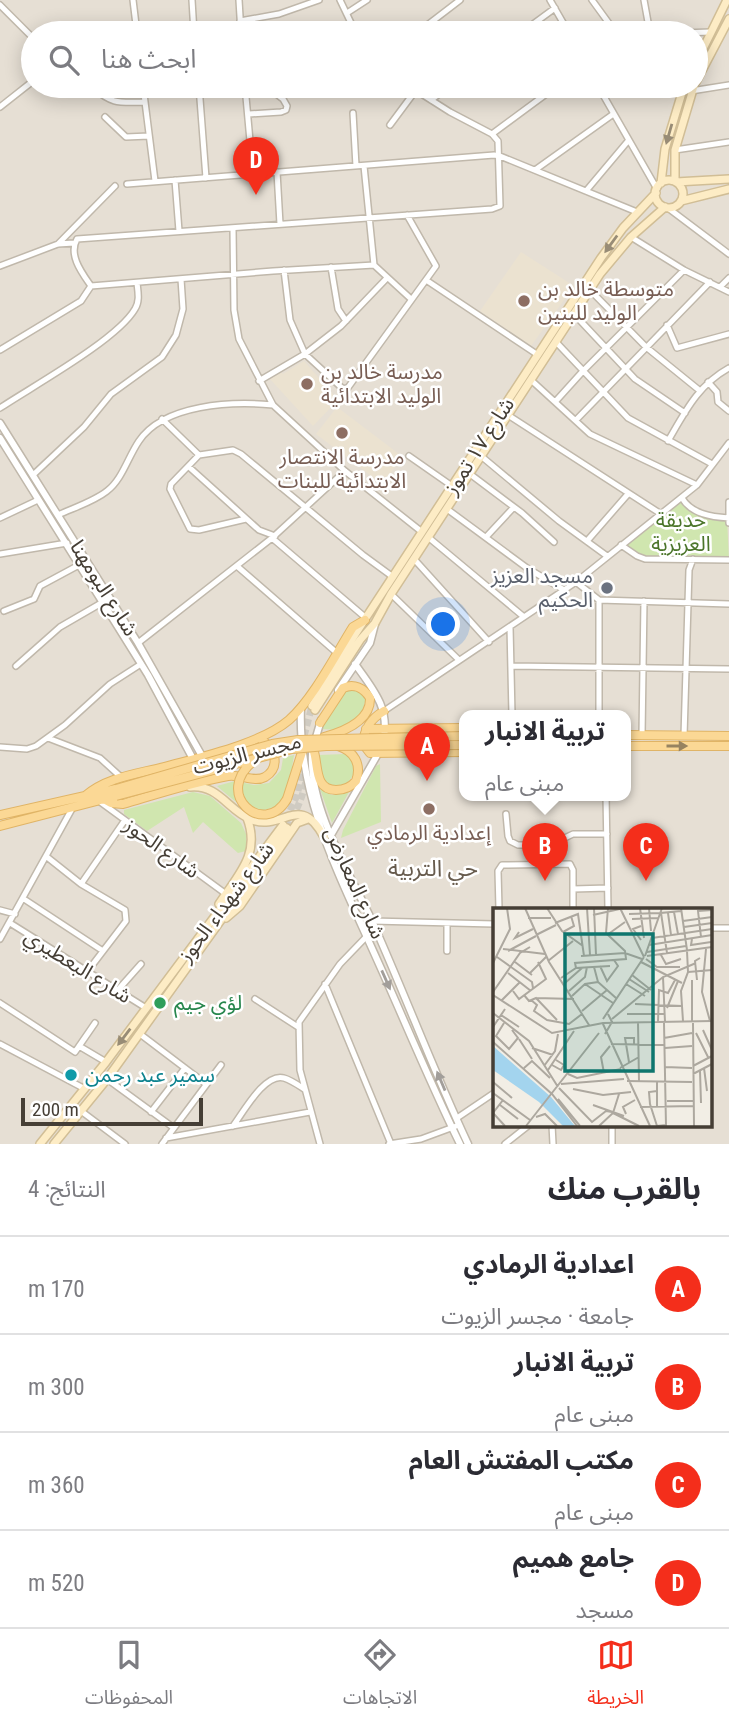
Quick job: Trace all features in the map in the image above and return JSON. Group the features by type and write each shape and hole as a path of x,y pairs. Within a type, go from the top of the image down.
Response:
{"main road":[{"path":"708,38 727,0"},
{"path":"708,59 726,30 729,19"},
{"path":"686,98 665,149 658,189 659,203 667,207 676,206 681,201 729,189"},
{"path":"681,201 682,188 676,182 675,150 688,98"},
{"path":"658,189 676,182 729,179"},
{"name":"شارع ١٧ تموز","path":"658,189 608,247 452,486 404,568 374,623 313,708 393,577 404,568 414,559 425,535 447,509 609,262 631,236 667,207"},
{"path":"85,796 99,786 121,778 198,758 278,728 301,707 353,627 366,619"},
{"path":"320,723 338,692 348,686 359,687 370,698 369,709 361,719 346,729 321,738"},
{"path":"384,711 374,718 366,729 364,747 370,753 459,752"},
{"path":"366,729 459,729"},
{"name":"مجسر الزيوت","path":"116,792 272,744 321,738 459,736"},
{"path":"631,736 729,736"},
{"path":"101,800 123,804 233,776 255,779 265,777 274,765 274,754 268,744 254,739"},
{"name":"مجسر الزيوت","path":"116,792 308,747 459,745"},
{"path":"313,749 318,776 326,788 338,790 354,785 359,773 356,760 347,749 338,746"},
{"path":"631,746 729,746"},
{"path":"261,757 250,764 240,777 237,788 241,802 251,811 265,815 278,810 287,799 303,748"},
{"path":"178,789 198,786 209,788 246,817 265,822 295,814 306,816 328,836"},
{"path":"0,815 85,796 116,792"},
{"path":"0,826 101,800 116,792"},
{"path":"217,921 218,905 251,853 253,839 246,817"},
{"path":"217,921 240,906 296,823 307,818 314,822"},
{"name":"شارع شهداء الحوز","path":"54,1144 140,1034 285,827"},
{"name":"شارع شهداء الحوز","path":"40,1144 217,921"},
{"path":"148,1005 158,1008"}],"street":[{"path":"133,0 136,21"},
{"path":"192,0 193,21"},
{"path":"239,0 240,21"},
{"path":"245,21 279,14 319,0"},
{"path":"340,0 350,21"},
{"path":"347,13 367,0"},
{"path":"433,21 460,0"},
{"path":"550,0 562,21"},
{"path":"592,0 607,21"},
{"path":"644,0 648,21"},
{"path":"0,5 21,26"},
{"path":"537,21 555,8"},
{"path":"708,86 729,85"},
{"path":"0,107 21,90"},
{"path":"105,98 119,103 145,102"},
{"path":"144,98 155,181"},
{"path":"200,98 206,178"},
{"path":"247,98 253,174"},
{"path":"249,114 286,110 287,106 282,98"},
{"path":"390,125 410,98"},
{"path":"0,267 58,244 74,243 83,238 492,209 500,206 498,141 492,134 428,98"},
{"path":"492,134 541,98"},
{"path":"604,98 658,189"},
{"path":"353,113 356,166"},
{"path":"535,171 612,115"},
{"path":"105,117 126,136 149,136"},
{"path":"586,191 628,141"},
{"path":"675,150 729,142"},
{"path":"127,184 500,156 637,212"},
{"path":"364,166 374,265 411,299"},
{"path":"277,172 280,224"},
{"path":"175,180 179,231"},
{"path":"58,244 115,186"},
{"path":"667,207 729,254"},
{"path":"284,270 290,320 305,354 342,388 347,389 436,266 407,215"},
{"path":"233,228 234,310 239,339 274,405 345,471 524,617"},
{"path":"631,236 684,270 729,292"},
{"path":"74,243 76,264 90,286"},
{"path":"90,286 374,265"},
{"path":"331,267 338,309 346,321"},
{"path":"555,402 684,270"},
{"path":"259,381 305,354 346,321 387,278"},
{"path":"720,287 729,278"},
{"path":"33,475 84,427 111,394 162,357 176,335 183,309 181,279"},
{"path":"426,280 538,355"},
{"path":"576,420 710,282"},
{"path":"0,408 89,350 126,320 138,301 137,283"},
{"path":"0,350 81,301 90,286"},
{"path":"590,290 646,347 699,390"},
{"path":"574,314 635,379 685,413"},
{"path":"667,325 677,348 729,334"},
{"path":"556,342 628,418 712,464"},
{"path":"668,441 699,390 729,368"},
{"path":"531,380 590,434 697,485"},
{"path":"708,382 717,392 718,402 729,411"},
{"path":"58,515 106,492 116,481 140,440 162,419 190,410 242,403 274,405"},
{"path":"508,415 662,514"},
{"path":"162,419 199,456"},
{"name":"شارع البومهنا","path":"0,423 138,643 187,729 198,758"},
{"name":"شارع البومهنا","path":"0,438 68,543 179,733 198,758"},
{"path":"384,711 576,582 697,485 729,443"},
{"path":"246,519 199,530 190,529 170,489 171,484 199,456 233,450 393,577"},
{"path":"409,456 452,486"},
{"path":"481,456 559,522 607,556"},
{"path":"189,467 246,519 259,530 274,537 366,619"},
{"path":"138,643 274,537 345,471"},
{"path":"470,474 554,542"},
{"path":"586,541 628,494"},
{"path":"682,498 686,505 697,512 729,519 729,502"},
{"path":"0,518 38,500"},
{"path":"487,536 514,507"},
{"path":"447,509 527,568 564,590"},
{"path":"0,554 68,543"},
{"path":"621,545 645,559 729,559"},
{"path":"414,559 454,600 489,642"},
{"path":"684,736 688,603 693,559"},
{"path":"4,611 34,599 40,586 79,565"},
{"path":"237,567 337,653"},
{"path":"576,582 599,600 729,604"},
{"path":"391,594 459,660"},
{"path":"16,666 60,627 110,598"},
{"path":"599,600 599,710"},
{"path":"642,735 643,601"},
{"name":"شارع المعارض","path":"374,623 370,643 327,707 320,723 313,749 313,776 338,877 468,1144"},
{"path":"510,627 512,710"},
{"path":"0,747 27,749 48,738 110,684 141,664"},
{"path":"328,836 378,754 386,729 379,697 355,664"},
{"path":"511,666 729,669"},
{"name":"شارع المعارض","path":"301,707 303,748 311,797 372,921 456,1124 460,1144"},
{"path":"179,733 187,729"},
{"path":"48,738 100,758 121,778"},
{"name":"شارع الحوز","path":"101,800 226,894"},
{"path":"606,801 608,908"},
{"path":"0,939 73,807"},
{"path":"506,814 508,836 510,841 518,845 550,845 573,834 607,834"},
{"path":"81,884 125,820"},
{"path":"47,856 81,884 125,911 127,916 87,972"},
{"path":"499,908 498,871 502,865 570,864 573,870 573,908"},
{"path":"338,877 349,875"},
{"path":"573,889 608,888"},
{"path":"23,899 103,951"},
{"path":"0,910 15,914"},
{"path":"372,921 493,924"},
{"name":"شارع البعطيري","path":"10,923 117,991 148,1005"},
{"path":"447,923 447,951"},
{"path":"320,1144 300,1070 299,1022 340,964 367,936"},
{"path":"117,991 141,964"},
{"path":"325,984 390,1144 421,1139 456,1124 493,1095"},
{"path":"255,999 298,1027"},
{"path":"0,1003 77,1049 106,1062"},
{"path":"77,1049 95,1023"},
{"path":"140,1034 206,1084"},
{"path":"0,1044 85,1089"},
{"path":"164,1141 221,1065"},
{"path":"151,1112 185,1068"},
{"path":"233,1126 261,1087 270,1080 285,1078 304,1089"},
{"path":"107,1079 174,1128"},
{"path":"81,1111 125,1144"},
{"path":"164,1141 310,1112"},
{"path":"505,1144 528,1126"},
{"path":"552,1126 553,1144"},
{"path":"612,1126 612,1144"}],"shaded area":[{"path":"0,0 729,0 729,1144 0,1144"},
{"path":"521,252 574,286 531,346 480,311"},
{"path":"304,361 338,400 313,426 270,379"},
{"path":"337,407 403,457 382,484 316,434"}],"green space":[{"name":"حديقة العزيزية","path":"681,499 697,512 727,518 729,560 641,558 621,545"},
{"path":"355,689 366,698 362,713 338,730 321,729 344,691"},
{"path":"345,754 352,758 356,768 354,773 343,785 329,785 323,778 319,755"},
{"path":"294,755 289,787 283,803 272,808 247,808 217,786 235,781 254,785 269,783 281,770 283,758"},
{"path":"380,764 381,822 341,838 376,766"},
{"path":"320,789 332,795 349,792 332,823"},
{"path":"193,792 210,796 241,823 246,834 246,851 238,853 203,822 193,833 184,807 147,831 124,814 124,810"}],"tunnel":[{"path":"304,736 312,706"},
{"path":"287,828 305,787 308,742"},
{"path":"286,820 297,795 304,765"}],"place":[{"name":"جامع هميم","path":"256,195"},
{"name":"متوسطة خالد بن الوليد للبنين","path":"524,301"},
{"name":"مدرسة خالد بن الوليد الابتدائية","path":"307,384"},
{"name":"مدرسة الانتصار الابتدائية للبنات","path":"342,433"},
{"name":"مسجد العزيز الحكيم","path":"607,588"},
{"name":"اعدادية الرمادي","path":"427,781"},
{"name":"إعدادية الرمادي","path":"429,809"},
{"name":"تربية الانبار","path":"545,881"},
{"name":"مكتب المفتش العام","path":"646,881"},
{"name":"لؤي جيم","path":"160,1003"},
{"name":"سمير عبد رحمن","path":"71,1075"}],"district":[{"name":"حي التربية","path":"433,868"}]}
